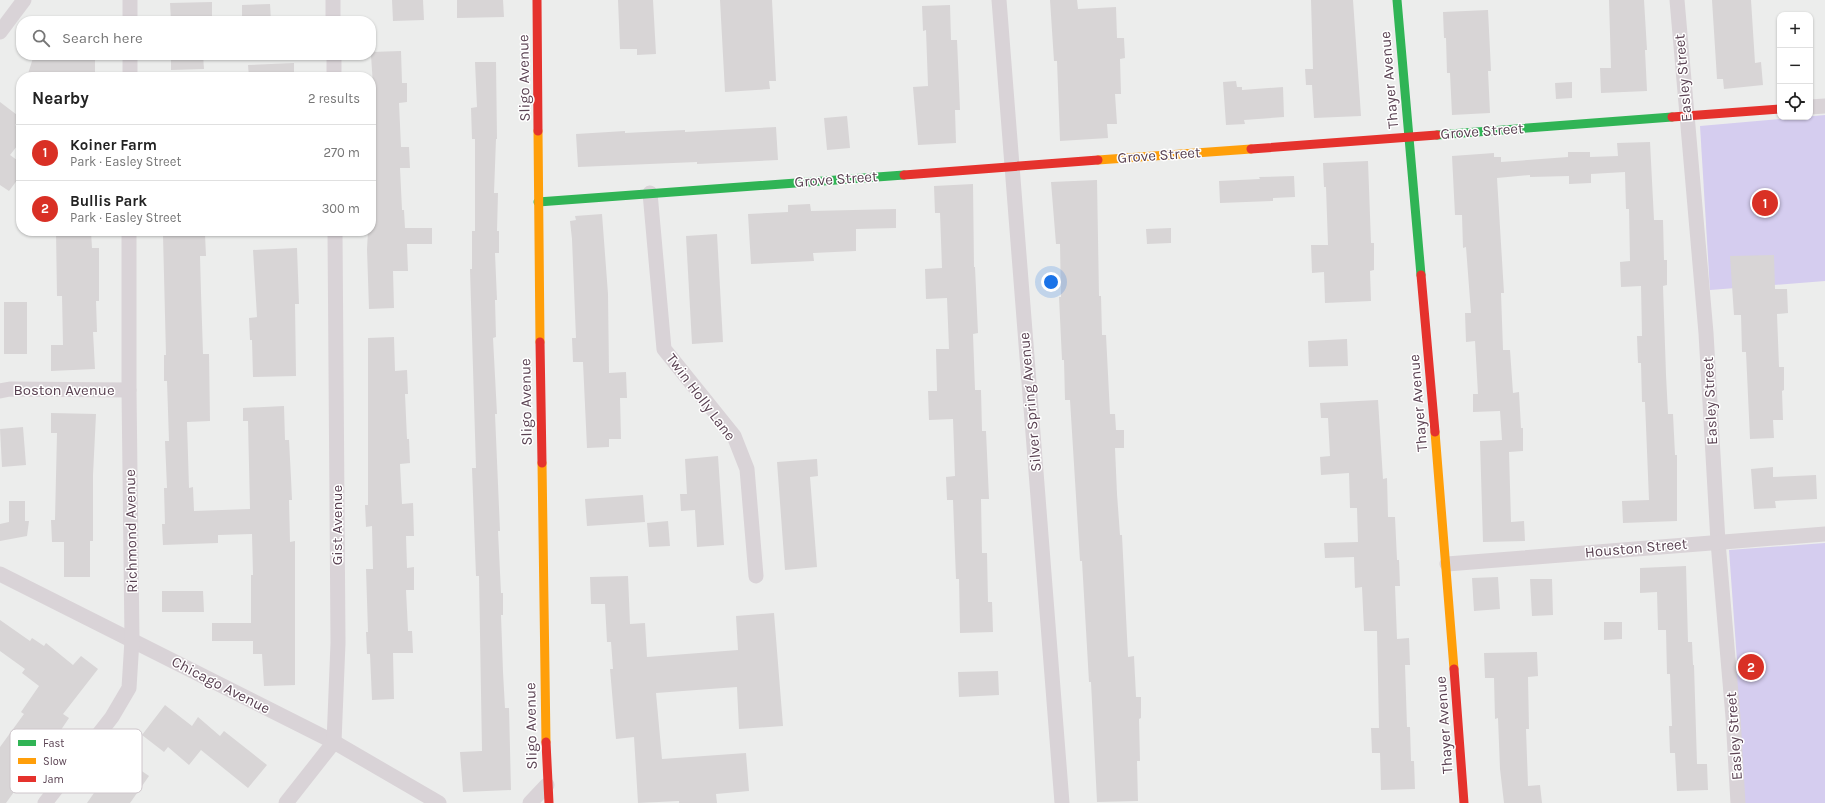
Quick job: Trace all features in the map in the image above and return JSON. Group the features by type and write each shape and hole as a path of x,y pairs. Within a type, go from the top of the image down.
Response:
{"street":[{"path":"0,32 24,0"},
{"path":"130,0 130,16"},
{"path":"333,0 333,16"},
{"name":"Sligo Avenue","path":"537,0 538,202 547,785 549,803"},
{"name":"Silver Spring Avenue","path":"999,0 1062,803"},
{"name":"Thayer Avenue","path":"1397,0 1447,564 1464,803"},
{"name":"Easley Street","path":"1677,0 1706,333 1718,542 1733,717 1738,803"},
{"path":"130,60 130,72"},
{"path":"334,60 334,72"},
{"path":"1813,107 1825,106"},
{"name":"Grove Street","path":"538,202 1777,109"},
{"name":"Twin Holly Lane","path":"650,193 664,349 734,436 747,469 756,576"},
{"name":"Richmond Avenue","path":"103,729 112,717 129,688 132,640 129,236"},
{"name":"Gist Avenue","path":"334,742 338,643 335,236"},
{"name":"Boston Avenue","path":"0,391 10,389 129,390"},
{"name":"Houston Street","path":"1447,564 1825,534"},
{"name":"Chicago Avenue","path":"0,574 334,742 439,803"},
{"path":"286,803 334,742"},
{"path":"530,803 547,785"},
{"name":"Richmond Avenue","path":"45,803 53,793"}],"shaded area":[{"path":"1825,115 1825,281 1710,290 1700,126 1777,119 1813,120 1813,116"},
{"path":"1825,543 1825,803 1743,803 1734,673 1737,661 1729,550"}],"building":[{"path":"392,0 423,0 424,20 393,21"},
{"path":"457,0 503,0 504,17 457,18"},
{"path":"618,0 653,0 656,54 637,55 637,49 620,49"},
{"path":"720,0 772,0 776,81 769,81 770,89 725,92"},
{"path":"1050,0 1077,0 1078,9 1116,7 1117,38 1124,38 1125,58 1120,59 1121,94 1115,94 1117,124 1107,124 1108,138 1060,141 1057,61 1054,61"},
{"path":"1311,0 1353,0 1361,116 1314,118 1312,85 1306,85 1305,69 1313,69"},
{"path":"1609,0 1644,0 1647,50 1645,50 1647,91 1601,93 1600,68 1611,68"},
{"path":"1712,0 1751,0 1755,63 1761,62 1763,85 1724,89 1723,79 1717,79"},
{"path":"212,2 212,16 171,16 170,3"},
{"path":"270,4 271,16 242,16 242,5"},
{"path":"950,5 951,40 957,40 959,85 960,110 955,110 956,143 918,145 913,87 928,86 926,30 923,31 922,6"},
{"path":"1488,10 1491,71 1488,71 1490,113 1452,115 1450,73 1447,73 1446,38 1444,38 1443,12"},
{"path":"401,51 402,83 407,83 407,102 399,103 401,147 409,147 410,168 400,168 402,210 404,210 405,228 432,228 432,244 407,244 408,271 393,271 394,308 369,309 368,236 376,236 376,72 372,72 372,60 376,60 376,52"},
{"path":"32,60 95,60 95,72 29,72"},
{"path":"171,60 203,60 204,69 171,70"},
{"path":"475,62 496,62 497,139 494,193 498,193 497,231 499,231 499,253 495,253 497,300 495,300 496,337 493,338 497,414 495,414 500,531 498,531 501,593 503,593 503,615 501,615 503,672 505,708 509,708 511,790 463,792 460,752 482,751 479,576 476,576 472,468 476,468 470,269 472,269 472,231 475,231 475,139 472,139 471,108 477,107"},
{"path":"294,63 294,72 249,72 248,65"},
{"path":"1236,81 1237,87 1242,87 1242,90 1283,87 1284,117 1244,120 1245,124 1226,125 1223,82"},
{"path":"1572,82 1572,98 1556,99 1555,83"},
{"path":"0,102 16,114 16,147 10,155 16,159 16,182 9,191 0,185"},
{"path":"847,116 850,148 827,150 824,118"},
{"path":"776,127 778,160 578,167 576,134 625,131 625,133 685,130 685,132"},
{"path":"1650,142 1654,220 1663,220 1664,260 1667,260 1667,285 1663,286 1666,375 1668,414 1673,414 1675,455 1677,455 1677,521 1623,523 1622,501 1649,500 1645,402 1642,402 1641,363 1638,363 1637,336 1642,336 1641,286 1621,287 1620,262 1630,261 1629,209 1626,209 1625,172 1591,174 1591,183 1569,184 1569,176 1530,177 1530,175 1497,178 1504,293 1501,293 1503,350 1510,350 1513,393 1519,392 1521,428 1523,428 1523,451 1509,452 1511,522 1524,521 1525,541 1483,542 1480,441 1502,440 1500,411 1473,412 1473,394 1478,394 1475,341 1466,342 1465,313 1471,313 1466,247 1463,248 1462,215 1455,215 1452,156 1494,153 1494,157 1501,157 1501,162 1568,157 1568,152 1590,152 1590,157 1618,156 1617,143"},
{"path":"1368,161 1371,243 1374,243 1374,270 1370,271 1371,301 1325,303 1324,272 1312,273 1311,245 1328,245 1326,187 1324,187 1323,163"},
{"path":"1294,176 1295,197 1273,198 1273,201 1220,203 1219,181 1260,179 1259,177"},
{"path":"1097,180 1099,296 1101,296 1102,335 1106,335 1110,414 1115,414 1116,430 1124,430 1124,448 1115,448 1120,535 1122,535 1128,657 1134,656 1136,697 1141,697 1141,718 1139,719 1140,761 1137,761 1138,801 1097,802 1091,682 1089,682 1070,400 1065,400 1064,360 1062,360 1059,297 1061,297 1060,244 1056,244 1051,182"},
{"path":"973,184 974,267 978,333 973,334 975,390 981,390 982,431 986,431 989,499 981,499 982,553 987,553 988,602 992,602 993,632 960,633 959,579 956,579 953,500 947,500 946,477 955,476 953,419 929,420 928,391 937,391 936,349 949,349 947,298 926,299 925,269 942,268 940,213 935,213 934,186"},
{"path":"810,204 811,211 896,209 896,228 856,229 856,251 813,253 814,261 751,264 748,214 788,212 788,205"},
{"path":"602,214 608,294 609,373 626,372 627,398 620,398 621,439 609,439 609,447 587,448 583,362 573,362 572,338 576,338 570,221 576,220 575,216"},
{"path":"1171,228 1171,243 1147,244 1146,229"},
{"path":"717,234 723,342 692,344 686,236"},
{"path":"56,236 91,236 92,248 99,248 99,301 96,301 97,332 93,332 95,369 51,371 51,345 63,345 62,296 57,296"},
{"path":"163,236 205,236 206,256 200,256 203,354 209,354 210,421 187,422 189,488 193,487 194,511 250,509 248,421 243,421 243,408 284,406 285,440 289,440 292,500 289,500 290,542 295,541 295,685 264,686 262,654 253,654 253,641 212,641 212,623 251,623 251,575 253,575 252,534 218,535 218,543 163,545 162,524 165,524 164,488 167,488 165,441 169,441 167,381 164,381 164,355 166,355"},
{"path":"297,248 299,304 295,304 296,376 253,377 252,340 250,340 249,318 257,317 253,250"},
{"path":"1774,255 1775,289 1787,289 1788,313 1777,314 1779,367 1784,367 1784,390 1782,391 1783,420 1773,420 1774,438 1750,439 1746,352 1742,352 1741,315 1734,315 1730,256"},
{"path":"4,302 27,302 27,354 4,354"},
{"path":"394,337 395,371 407,370 408,394 405,394 407,439 409,439 410,463 400,464 402,504 413,503 414,536 406,536 407,568 414,567 414,590 406,590 408,631 412,631 413,653 393,653 394,699 372,700 370,654 367,654 366,632 368,632 366,569 373,569 372,526 366,527 365,505 368,505 368,338"},
{"path":"1347,339 1348,366 1309,367 1308,341"},
{"path":"1378,400 1383,479 1387,478 1388,517 1395,517 1397,560 1399,560 1400,586 1395,586 1397,639 1409,638 1410,665 1405,665 1407,727 1410,727 1411,761 1414,761 1415,789 1381,790 1380,753 1372,753 1371,728 1379,728 1377,631 1364,631 1362,587 1355,588 1354,557 1325,558 1324,543 1358,542 1357,508 1350,508 1349,473 1321,475 1320,457 1330,456 1328,418 1321,418 1320,403"},
{"path":"51,413 96,414 93,475 93,541 90,541 90,577 64,577 64,542 52,542 51,520 55,520 57,433 51,433"},
{"path":"23,427 26,465 2,467 0,429"},
{"path":"718,456 724,545 697,547 695,510 681,511 680,494 687,494 685,459"},
{"path":"817,459 818,476 810,477 817,567 785,570 777,462"},
{"path":"1773,467 1773,477 1816,475 1817,499 1775,501 1776,508 1754,509 1751,469"},
{"path":"643,495 645,522 587,526 585,499"},
{"path":"9,501 25,501 25,521 29,521 27,536 0,541 0,524 9,522"},
{"path":"668,521 670,546 649,547 647,523"},
{"path":"1686,566 1688,642 1692,642 1694,665 1697,764 1707,764 1708,790 1677,791 1675,753 1670,753 1669,726 1672,726 1670,674 1667,674 1666,630 1658,630 1657,592 1640,593 1640,568"},
{"path":"628,576 630,624 645,623 647,657 738,650 736,616 774,613 783,726 739,729 737,687 656,693 662,759 746,753 749,791 716,794 717,803 679,803 679,801 638,803 634,737 616,739 610,669 613,669 611,642 607,642 605,604 591,604 590,577"},
{"path":"1498,577 1500,609 1474,611 1472,578"},
{"path":"1530,579 1552,579 1553,615 1532,616"},
{"path":"162,591 203,591 204,612 162,612"},
{"path":"0,620 30,641 32,638 44,646 46,643 73,665 81,656 98,669 63,714 69,718 62,729 13,729 24,714 21,712 39,686 22,673 25,669 0,651"},
{"path":"1604,622 1622,622 1622,639 1604,640"},
{"path":"1537,652 1538,676 1528,677 1529,729 1526,729 1528,786 1540,785 1542,803 1504,803 1500,769 1498,718 1495,719 1494,678 1485,678 1484,653"},
{"path":"998,671 999,695 959,697 958,672"},
{"path":"165,705 192,726 198,717 220,736 224,731 267,765 248,788 201,750 189,765 168,747 164,752 142,735"},
{"path":"10,733 10,793 13,793 6,803 0,803 0,747"},
{"path":"142,771 149,776 142,786"},
{"path":"94,793 137,793 130,803 87,803"}],"traffic: fast":[{"path":"1397,0 1421,275"},
{"path":"1437,135 1672,117"},
{"path":"538,202 904,175"}],"traffic: slow":[{"path":"538,131 540,342"},
{"path":"1098,160 1251,149"},
{"path":"1435,432 1454,669"},
{"path":"542,463 546,742"}],"traffic: jam":[{"path":"537,0 538,131"},
{"path":"1672,117 1777,109"},
{"path":"1251,149 1437,135"},
{"path":"904,175 1098,160"},
{"path":"1421,275 1435,432"},
{"path":"540,342 542,463"},
{"path":"1454,669 1464,803"},
{"path":"546,742 549,803"}],"place":[{"name":"Koiner Farm","path":"1765,203"},
{"name":"Bullis Park","path":"1751,667"}]}
